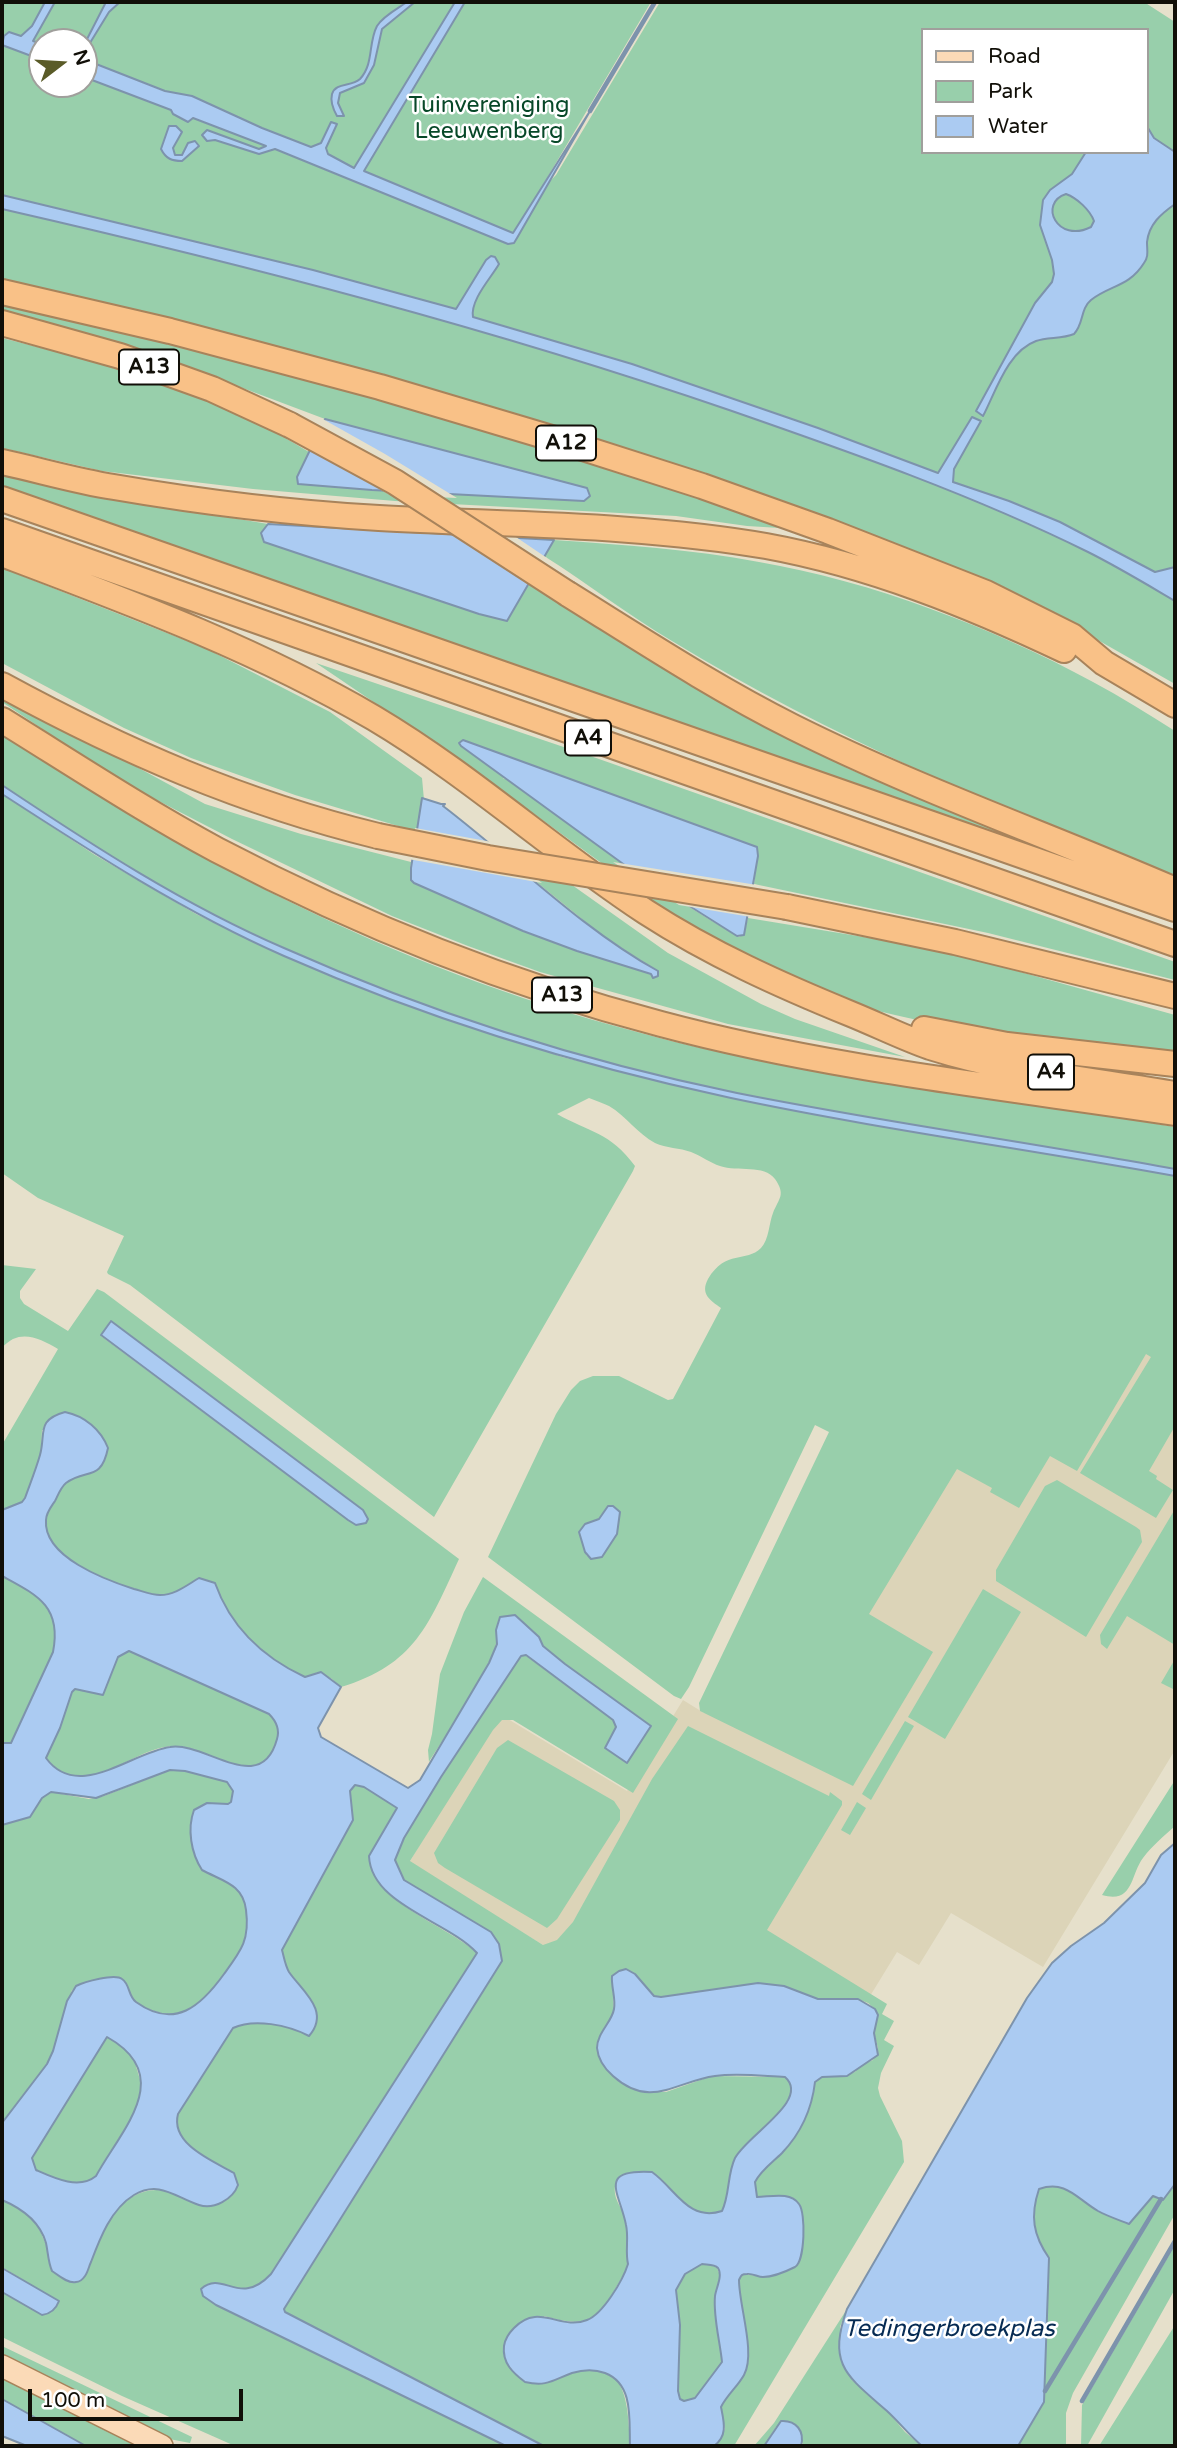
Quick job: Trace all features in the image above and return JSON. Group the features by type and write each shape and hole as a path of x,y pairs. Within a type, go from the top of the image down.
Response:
{"highway":[{"name":"A12","path":"2,292 170,331 380,387 702,486 828,531 986,593 1072,636 1104,663 1175,705"},
{"name":"A13","path":"2,323 120,356 212,389 290,425 395,482 700,676 791,727 894,775 1175,890"},
{"name":"A12","path":"2,462 113,487 248,505 376,518 596,527 690,535 768,547 838,563 904,583 992,616 1067,652 1104,663"},
{"name":"A4","path":"2,499 1175,909"},
{"name":"A4","path":"2,531 1175,944"},
{"name":"A4","path":"2,554 216,638 330,693 461,775 590,873 666,925 731,962 928,1046 961,1055 1175,1094"},
{"path":"2,685 107,740 184,774 274,807 378,836 488,858 787,907 956,942 1175,996"},
{"name":"A13","path":"2,720 164,820 264,873 394,933 538,987 662,1024 845,1064 1175,1113"},
{"name":"A4","path":"848,1013 1007,1045 1175,1064"}],"main road":[{"path":"2,2366 162,2446"}],"shaded area":[{"path":"1175,1185 1175,1750 1043,1967 951,1913 919,1965 897,1952 867,2001 556,1953 409,1863 498,1713 627,1791 683,1700 704,1713"}],"green space":[{"path":"2,2 52,2 37,28 28,28 28,98 98,98 97,28 112,2 459,2 356,176 511,240 546,185 556,175 660,2 1144,2 1175,22 1175,592 1008,507 871,454 463,321 2,203"},
{"path":"55,2 106,2 93,28 40,28"},
{"name":"Tuinvereniging Leeuwenberg","path":"465,2 651,2 514,234 364,171"},
{"path":"2,209 185,252 459,325 729,410 956,493 1088,552 1175,601 1175,684 1024,598 899,547 2,282"},
{"path":"2,304 310,377 535,445 780,528 676,516 395,501 253,489 102,471 2,448 2,338 121,370 237,413 309,452 297,477 298,484 584,501 586,488 325,419 139,349 2,313"},
{"path":"2,474 45,486 268,524 261,533 264,542 507,621 530,582 561,605 702,691 849,769 1087,866 2,485"},
{"path":"554,540 708,554 801,570 845,581 973,625 1093,682 1175,731 1175,875 981,798 793,709 656,631 544,556"},
{"path":"2,568 205,648 330,712 422,778 424,800 418,832 295,795 191,758 124,728 2,663"},
{"path":"316,663 599,759 1175,962 1175,980 988,933 754,884 758,849 461,741 461,746 505,777 503,779 507,778 649,881 739,937 744,934 748,918 882,940 981,961 1175,1015 1175,1060 964,1030 846,1003 798,987 641,896 600,862 471,768"},
{"path":"2,694 205,804 301,834 411,862 410,874 414,883 523,931 577,951 654,975 658,971 604,937 507,858 572,885 668,953 761,1004 795,1019 905,1057 728,1024 540,972 392,916 232,839 120,781 2,702"},
{"path":"2,734 177,840 284,899 370,939 501,991 637,1032 770,1063 1175,1127 1175,1169 737,1093 621,1066 450,1014 338,971 247,931 210,913 104,852 2,785"},
{"path":"2,794 95,855 196,914 282,955 562,1057 732,1098 834,1118 1175,1176 1175,1426 1149,1471 1173,1490 1156,1518 1080,1473 1151,1357 1146,1354 1077,1471 1050,1456 1019,1508 990,1492 992,1488 957,1469 869,1614 933,1652 853,1786 700,1711 699,1703 829,1432 815,1425 681,1699 488,1557 556,1414 580,1381 593,1376 619,1376 668,1400 673,1399 721,1308 706,1293 708,1279 722,1264 755,1252 766,1241 781,1193 770,1174 720,1166 691,1152 655,1143 615,1110 589,1098 557,1114 608,1139 635,1166 434,1517 130,1285 108,1274 124,1236 38,1198 2,1173","holes":["610,1506 614,1537 602,1557 587,1556 579,1532 587,1523 599,1519"]},
{"path":"2,1265 36,1269 20,1291 20,1298 24,1304 68,1331 97,1289 104,1292 459,1559 417,1639 386,1667 341,1687 319,1672 305,1677 262,1650 239,1627 215,1583 199,1578 176,1591 157,1595 93,1573 65,1556 48,1533 47,1515 64,1485 74,1478 96,1471 108,1448 97,1430 42,1430 41,1453 25,1498 22,1502 2,1510 2,1445 58,1349 29,1337 15,1338 2,1348","holes":["110,1321 366,1514 348,1520 101,1336"]},
{"path":"1057,1480 1140,1530 1142,1542 1086,1637 996,1581 996,1570 1045,1486"},
{"path":"1175,1509 1175,1645 1127,1616 1107,1649 1101,1644 1100,1635"},
{"path":"2,1576 26,1589 44,1604 54,1623 55,1636 53,1652 11,1743 2,1743"},
{"path":"483,1577 678,1719 633,1793 513,1720 502,1720 410,1861 543,1945 557,1940 573,1922 652,1779 688,1726 829,1796 830,1792 842,1801 767,1930 887,2004 882,2014 894,2021 884,2040 894,2046 881,2073 878,2088 902,2141 904,2162 734,2446 714,2446 725,2429 721,2407 747,2364 748,2351 738,2280 747,2274 770,2276 799,2264 785,2196 757,2197 755,2182 789,2146 800,2129 811,2102 815,2082 822,2077 855,2072 859,2066 873,2060 878,2048 874,2033 878,2015 868,2003 858,1999 818,1999 784,1986 758,1983 661,1997 654,1996 635,1974 626,1969 612,1977 614,2012 598,2040 597,2049 627,2085 653,2092 666,2092 712,2076 785,2077 791,2086 783,2107 735,2158 722,2211 705,2215 694,2211 651,2172 624,2175 616,2183 615,2190 626,2223 626,2271 603,2308 586,2320 576,2322 544,2316 565,2376 586,2370 601,2370 612,2376 620,2385 628,2413 630,2446 544,2446 285,2312 284,2309 502,1961 499,1944 491,1932 404,1880 395,1860 404,1838 441,1777 520,1656 525,1655 613,1720 616,1727 608,1744 626,1763 650,1726 569,1668 545,1648 524,1624 497,1637 495,1648 479,1681 429,1762 428,1750 440,1674 464,1612"},
{"path":"983,1589 1021,1612 945,1739 908,1717"},
{"path":"128,1651 269,1714 278,1732 270,1755 260,1764 247,1766 175,1746 158,1748 92,1775 76,1776 61,1771 46,1758 72,1692 75,1689 103,1694 118,1657"},
{"path":"1175,1659 1175,1690 1161,1683"},
{"path":"905,1721 914,1726 871,1800 862,1794"},
{"path":"508,1740 614,1801 620,1810 620,1820 557,1919 547,1928 445,1868 438,1863 434,1853 497,1748"},
{"path":"170,1770 185,1771 227,1782 233,1791 228,1804 207,1803 190,1831 192,1845 202,1870 232,1884 246,1902 248,1916 244,1944 213,1989 202,2000 179,2013 168,2014 140,2005 133,2000 119,1977 72,1990 47,2064 2,2123 2,1825 30,1817 42,1798 51,1792 89,1799 104,1796"},
{"path":"1175,1780 1175,1826 1143,1858 1126,1892 1112,1897 1102,1895"},
{"path":"355,1785 364,1787 397,1808 369,1856 373,1872 382,1887 396,1900 477,1953 271,2274 251,2288 239,2289 226,2285 216,2305 506,2446 235,2446 122,2396 2,2337 2,2292 42,2315 59,2302 2,2267 2,2200 31,2218 38,2226 47,2247 86,2275 107,2224 130,2198 145,2192 162,2190 182,2196 192,2148 178,2129 178,2114 232,2028 250,2023 271,2024 308,2035 315,2026 316,2010 289,1972 282,1950 353,1820 350,1797"},
{"path":"857,1802 866,1808 850,1835 841,1830"},
{"path":"107,2037 125,2047 133,2056 141,2083 138,2107 96,2176 82,2182 74,2182 36,2170 32,2158"},
{"path":"1175,2184 1175,2214 1073,2393 1066,2413 1066,2446 1018,2446 1044,2402 1049,2258 1036,2233 1034,2217 1039,2189 1064,2189 1099,2212 1153,2195 1163,2200"},
{"path":"1175,2245 1175,2289 1087,2446 1081,2446 1082,2405"},
{"path":"702,2264 717,2268 720,2275 715,2297 722,2363 695,2398 684,2401 680,2399 678,2391 680,2325 676,2289 685,2274"},
{"path":"847,2309 840,2327 852,2380 922,2446 801,2446 803,2443 776,2427 764,2446 754,2446 774,2423"},
{"path":"1175,2325 1175,2446 1099,2446"},
{"path":"2,2346 192,2437 190,2443 164,2438 2,2357"},
{"path":"2,2373 145,2446 86,2446 2,2399"}],"water":[{"path":"45,2 55,2 40,28 30,28"},
{"path":"106,2 120,2 109,12 98,30 93,28"},
{"path":"407,2 415,2 382,29 374,65 364,83 340,93 338,103 344,116 337,116 332,103 334,90 360,79 367,67 377,26 386,16"},
{"path":"455,2 465,2 364,171 513,233 590,111 514,243 508,244 275,149 259,154 215,140 207,141 202,135 207,130 259,149 266,146 193,118 188,122 173,114 171,110 98,82 98,65 165,91 192,96 311,147 321,143 331,122 337,124 326,148 328,154 354,168"},
{"path":"28,30 28,55 2,45 4,36 9,32 21,36"},
{"path":"169,126 176,126 182,132 173,148 175,155 182,155 188,143 195,141 199,146 182,161 170,159 161,149"},
{"path":"1149,130 1154,138 1175,152 1175,204 1150,230 1147,256 1138,271 1126,281 1091,300 1074,334 1036,341 1018,353 1004,373 983,416 976,411 1035,303 1052,282 1052,260 1040,225 1043,200 1050,190 1072,174 1085,154 1149,154","holes":["1066,194 1083,205 1094,221 1091,227 1079,231 1069,230 1055,220 1053,205"]},
{"path":"2,195 313,270 456,309 486,260 491,256 495,257 499,264 478,296 473,317 632,364 818,428 938,473 972,417 981,421 954,469 953,482 1060,522 1155,572 1175,567 1175,601 1045,531 865,458 729,410 459,325 185,252 2,209"},
{"path":"325,419 587,488 590,496 584,501 298,484 297,477"},
{"path":"268,524 554,540 507,621 264,542 261,533"},
{"path":"463,740 757,847 758,856 744,935 737,936 626,866 461,746 459,743"},
{"path":"2,785 139,873 210,913 338,971 506,1033 621,1066 737,1093 1175,1169 1175,1176 731,1098 616,1071 448,1020 338,979 247,939 105,860 2,794"},
{"path":"422,798 445,804 443,806 574,914 629,954 658,971 658,976 653,978 651,974 523,931 414,883 411,880 411,868"},
{"path":"111,1321 363,1510 368,1519 366,1523 356,1525 348,1520 101,1335"},
{"path":"65,1412 86,1420 101,1435 108,1448 105,1459 97,1470 66,1483 47,1515 48,1533 65,1556 93,1573 150,1594 171,1593 199,1578 215,1583 239,1627 262,1650 305,1677 321,1672 341,1687 318,1728 321,1737 408,1788 420,1780 489,1663 497,1644 496,1630 500,1617 515,1615 539,1637 543,1646 565,1664 651,1726 627,1763 605,1748 616,1727 613,1720 526,1655 521,1656 441,1777 404,1838 395,1860 404,1880 491,1932 499,1944 502,1961 284,2309 285,2312 544,2446 506,2446 216,2305 203,2296 201,2289 217,2283 250,2288 260,2284 271,2274 477,1953 448,1931 396,1900 373,1873 369,1856 397,1808 364,1787 355,1785 350,1791 353,1820 282,1950 289,1972 316,2010 315,2027 309,2036 271,2024 251,2023 233,2028 178,2114 177,2125 187,2143 205,2157 234,2173 238,2185 232,2195 217,2205 205,2206 159,2189 134,2195 119,2208 107,2225 85,2276 80,2281 73,2282 52,2271 46,2243 34,2222 16,2207 2,2200 2,2123 47,2064 67,2001 76,1986 118,1977 126,1984 136,2002 163,2014 175,2014 196,2004 215,1986 239,1952 247,1929 246,1910 241,1894 230,1884 202,1870 191,1841 194,1810 207,1803 231,1802 233,1791 227,1782 185,1771 170,1770 96,1798 51,1792 42,1798 30,1817 2,1825 2,1743 11,1743 53,1652 55,1636 54,1623 44,1604 26,1589 2,1576 2,1510 22,1502 25,1498 40,1455 44,1428 56,1415","holes":["129,1651 269,1714 278,1732 269,1756 258,1764 245,1766 184,1747 170,1747 89,1775 74,1776 59,1770 46,1758 72,1692 75,1689 103,1695 118,1657","107,2037 128,2052 138,2069 141,2086 129,2122 96,2176 89,2180 66,2181 36,2170 32,2158"]},
{"path":"608,1506 613,1506 620,1512 617,1534 602,1557 591,1559 585,1552 579,1532 585,1524 599,1519"},
{"name":"Tedingerbroekplas","path":"1175,1843 1175,2184 1163,2200 1153,2196 1129,2224 1098,2211 1064,2189 1039,2189 1034,2217 1036,2233 1049,2258 1044,2402 1018,2446 922,2446 851,2378 844,2368 839,2344 847,2309 1027,1998 1052,1963 1104,1923 1145,1883 1161,1855"},
{"path":"626,1969 635,1974 654,1996 758,1983 784,1986 818,1999 858,1999 875,2009 878,2015 874,2033 878,2055 847,2076 822,2077 815,2082 808,2111 800,2129 755,2182 757,2197 785,2196 799,2204 803,2217 803,2247 795,2267 767,2277 744,2274 739,2280 748,2342 747,2366 742,2379 721,2407 723,2433 714,2446 630,2446 628,2404 621,2385 614,2378 605,2373 588,2370 545,2383 525,2382 513,2371 505,2358 506,2339 523,2321 532,2317 568,2322 587,2320 612,2296 628,2264 627,2230 617,2193 618,2179 635,2172 652,2172 691,2208 710,2213 722,2211 735,2158 784,2107 790,2096 791,2086 785,2077 715,2076 652,2092 639,2091 613,2076 602,2064 597,2048 599,2037 613,2014 612,1976","holes":["702,2264 715,2266 719,2271 715,2304 722,2362 695,2398 684,2401 680,2399 678,2391 680,2325 676,2290 685,2274"]},
{"path":"2,2268 59,2301 56,2306 42,2315 2,2292"},
{"path":"2,2399 86,2446 27,2446 2,2436"},
{"path":"781,2421 791,2422 798,2428 802,2436 801,2446 764,2446"}],"pier":[{"path":"321,418 457,498 390,495 307,448"},
{"path":"513,535 547,558 531,586 458,536"},
{"path":"415,828 492,842 542,883 408,859"},
{"path":"613,862 757,885 751,917 679,905"}],"waterway":[{"path":"590,111 655,2"},
{"path":"1045,2391 1161,2199"},
{"path":"1082,2401 1175,2241"}]}
